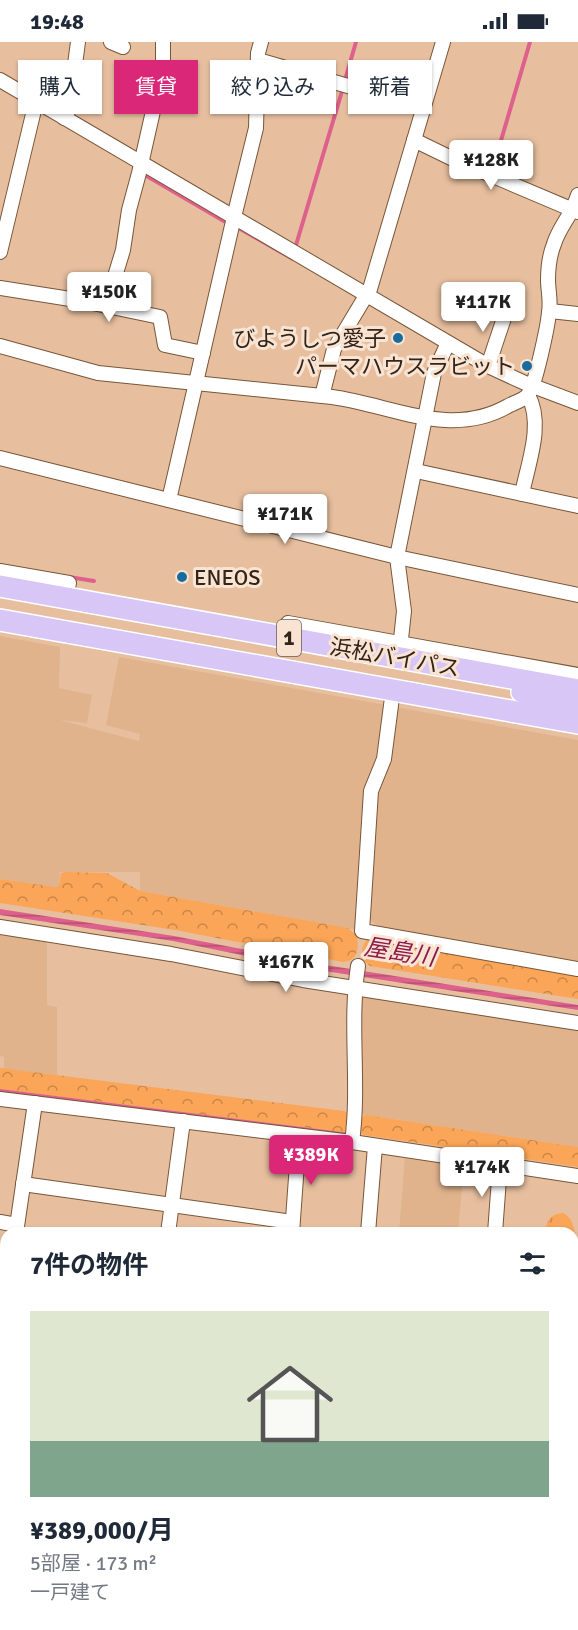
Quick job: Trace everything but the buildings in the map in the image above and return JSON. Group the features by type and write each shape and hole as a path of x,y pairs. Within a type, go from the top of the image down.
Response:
{"highway":[{"name":"浜松バイパス","path":"0,586 400,650 433,664 578,690"},
{"name":"浜松バイパス","path":"0,620 578,723"},
{"path":"433,664 578,708"}],"street":[{"path":"64,118 69,109 78,42"},
{"path":"163,42 163,60"},
{"path":"258,60 261,42"},
{"path":"432,80 443,42"},
{"path":"0,80 18,91"},
{"path":"0,252 33,114"},
{"path":"57,114 529,391 578,403"},
{"path":"106,306 123,250 129,210 152,114"},
{"path":"169,500 256,128 256,114"},
{"path":"322,396 334,349 368,296 422,114"},
{"path":"414,140 576,211"},
{"path":"0,186 15,190"},
{"path":"522,494 534,434 534,407 529,391 550,311 548,276 554,242 576,211 578,195"},
{"path":"0,288 160,317 165,345 203,353"},
{"path":"550,311 578,314"},
{"path":"488,366 506,312"},
{"path":"400,650 404,603 397,557 434,373 448,343"},
{"path":"0,346 98,373 322,396 364,402 426,419 453,421 477,419 498,412 529,391"},
{"path":"0,458 397,557 578,595"},
{"path":"416,471 578,506"},
{"path":"0,571 69,583 66,598"},
{"path":"288,622 400,650 578,675"},
{"path":"393,690 384,759 371,791 362,931 578,969"},
{"path":"0,927 171,954 290,977 355,984 578,1023"},
{"path":"352,1142 355,1120 355,984 358,966"},
{"path":"0,1099 352,1142 578,1176"},
{"path":"17,1227 34,1103"},
{"path":"169,1227 183,1121"},
{"path":"292,1227 299,1136"},
{"path":"368,1227 375,1146"},
{"path":"495,1227 500,1165"},
{"path":"23,1184 171,1205 287,1227"}],"shaded area":[{"path":"0,636 60,647 59,688 92,695 87,723 60,720 139,741 140,734 106,725 119,657 386,705 357,930 140,891 140,872 60,872 59,886 54,887 0,879"},
{"path":"395,707 578,740 578,964 381,929 367,917 375,792"},
{"path":"0,909 174,936 319,964 578,1005 578,1010 305,968 173,941 0,915"},
{"path":"0,933 43,939 47,943 47,1005 57,1007 57,1075 4,1069 4,1057 0,1056"},
{"path":"361,994 578,1028 578,1147 359,1114"},
{"path":"405,1155 464,1164 459,1227 399,1227"}],"green space":[{"path":"61,873 107,873 140,891 348,928 357,936 356,953 352,959 343,962 175,930 0,903 0,879 55,887 59,886"},
{"path":"368,939 578,974 578,999 370,966 363,960 362,954 363,946"},
{"path":"0,1068 344,1111 350,1114 348,1131 0,1089"},
{"path":"366,1115 578,1147 578,1167 364,1135 359,1132 359,1124 361,1118"},
{"path":"563,1213 568,1216 573,1227 546,1227 555,1215"}],"waterway":[{"path":"345,80 356,42"},
{"path":"492,171 530,42"},
{"path":"296,245 343,88"},
{"path":"145,175 229,224"},
{"path":"237,227 293,259"},
{"path":"69,577 94,581"},
{"path":"0,1091 349,1135"}],"place":[{"name":"びようしつ愛子","path":"398,338"},
{"name":"パーマハウスラビット","path":"527,366"},
{"name":"ENEOS","path":"182,577"}],"water label":[{"name":"屋島川","path":"400,952"}]}
